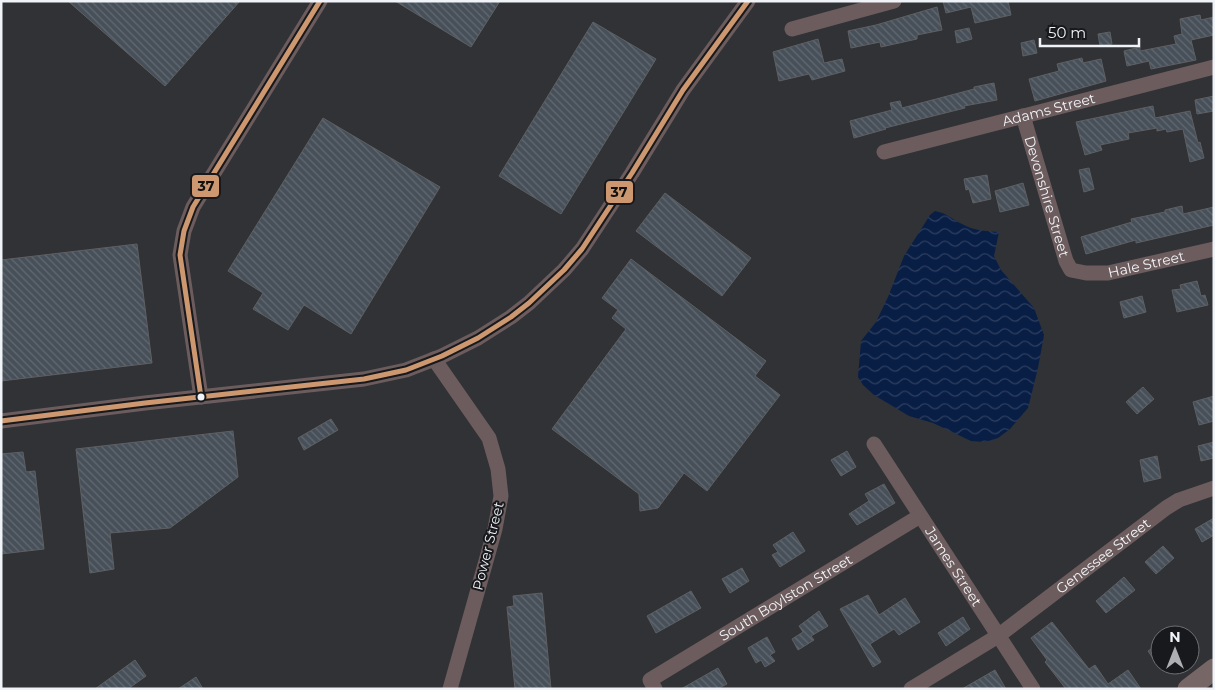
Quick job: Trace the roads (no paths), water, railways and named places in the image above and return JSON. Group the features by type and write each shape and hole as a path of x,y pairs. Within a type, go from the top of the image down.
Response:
{"main road":[{"path":"1188,689 1214,669"}],"street":[{"path":"201,397 180,255 184,231 193,206 320,1"},
{"path":"1,421 364,379 406,370 478,338 512,317 530,303 564,270 582,249 683,90 748,1"},
{"path":"792,29 894,1"},
{"name":"Adams Street","path":"884,152 1214,67"},
{"name":"Devonshire Street","path":"1023,116 1066,261 1071,270 1076,271"},
{"name":"Hale Street","path":"1076,271 1108,273 1214,249"},
{"name":"Power Street","path":"434,359 489,438 498,469 501,496 495,528 450,689"},
{"name":"James Street","path":"874,444 1033,689"},
{"name":"Genessee Street","path":"911,689 998,636 1166,508 1180,500 1214,488"},
{"name":"South Boylston Street","path":"652,684 920,516"}],"water":[{"path":"935,211 972,228 999,232 994,256 1001,270 1034,308 1044,335 1028,408 1010,429 998,438 985,442 971,441 933,423 909,416 874,395 863,385 858,377 861,341 876,322 904,256 930,215"}]}
